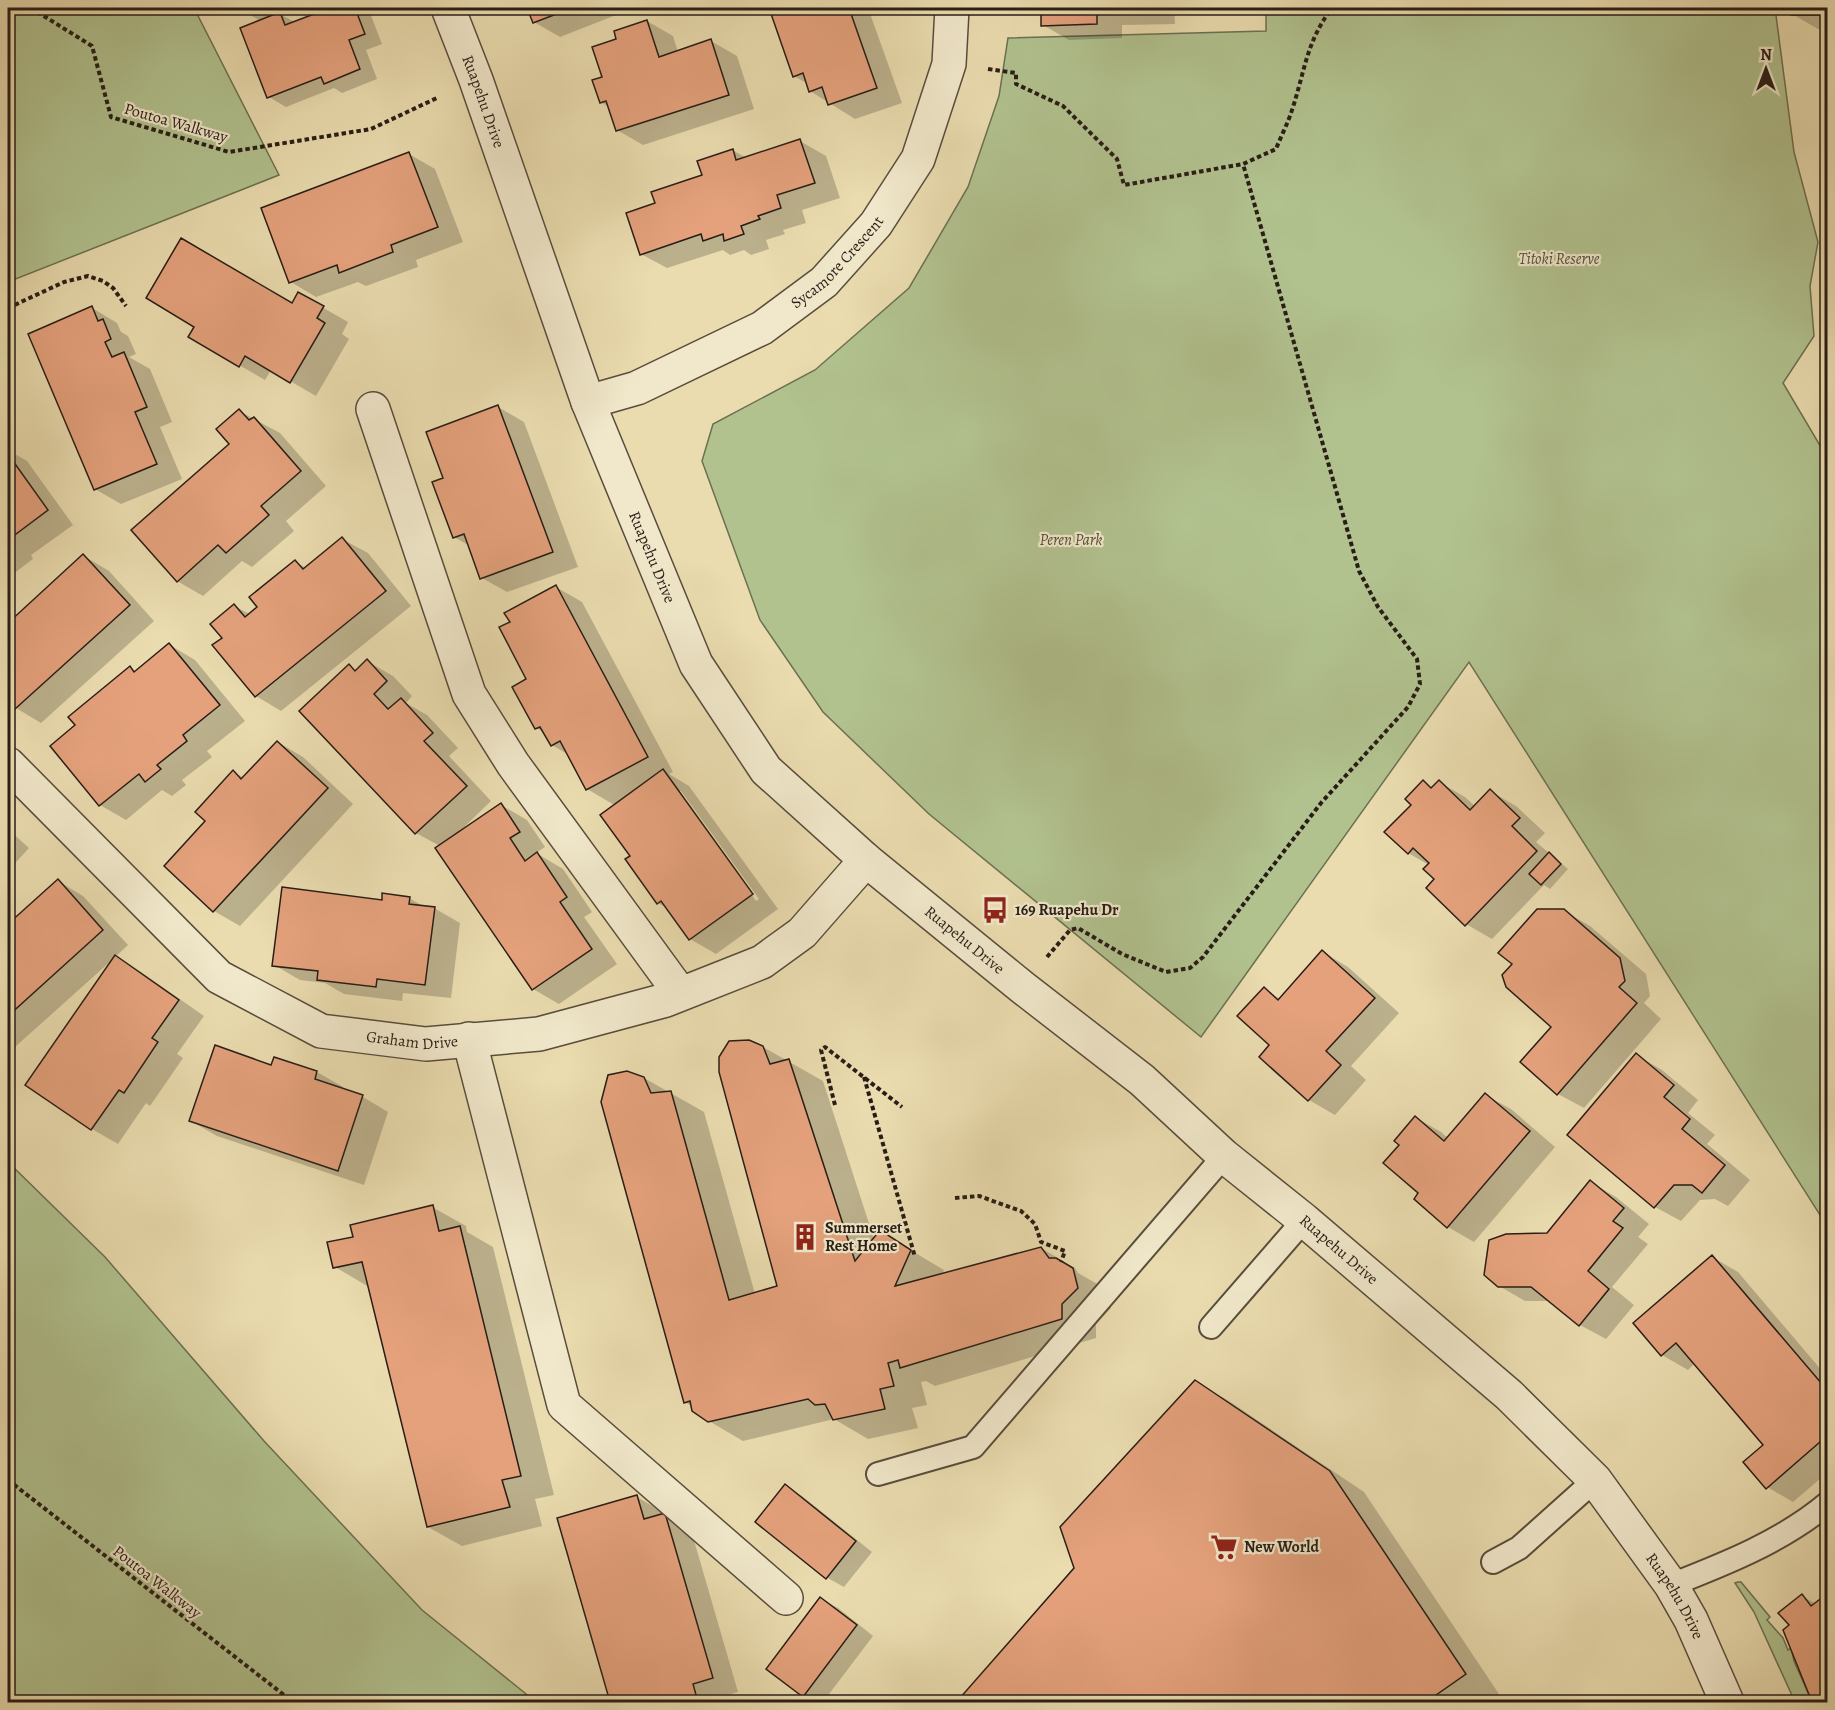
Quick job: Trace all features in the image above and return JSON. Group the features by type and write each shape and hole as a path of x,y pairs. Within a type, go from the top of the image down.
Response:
{"street":[{"name":"Ruapehu Drive","path":"448,8 476,80 588,402 696,664 766,770 866,860 1022,987 1142,1080 1224,1156 1304,1220 1509,1395 1595,1480 1671,1585 1691,1620 1727,1702"},
{"name":"Sycamore Crescent","path":"588,402 637,388 762,328 824,282 876,224 918,159 949,64 952,8"},
{"path":"372,409 469,694 513,764 680,993"},
{"name":"Graham Drive","path":"8,764 219,977 321,1031 426,1044 539,1034 666,1000 762,962 802,933 866,860"},
{"path":"469,1039 564,1405 786,1598"}],"lane":[{"path":"879,1474 973,1447 1224,1156"},
{"path":"1211,1327 1304,1220"},
{"path":"1493,1562 1519,1548 1595,1480"},
{"path":"1671,1585 1776,1538 1813,1515 1827,1503"}],"path":[{"name":"Poutoa Walkway","path":"31,8 92,46 111,117 229,152 371,129 476,80"},
{"path":"949,64 1016,73 1016,84 1064,106 1117,159 1124,185 1243,164 1276,149 1292,111 1306,57 1321,23 1332,8"},
{"path":"1022,987 1070,930 1078,928 1122,954 1166,972 1190,968 1203,957 1321,803 1408,707 1420,684 1417,659 1378,607 1359,571 1243,164"},
{"path":"8,308 64,282 88,276 103,281 113,288 126,306"},
{"path":"835,1105 821,1050 825,1047 902,1107"},
{"path":"864,1077 915,1257"},
{"path":"955,1198 979,1196 1021,1211 1035,1224 1041,1242 1065,1251 1061,1262"},
{"name":"Poutoa Walkway","path":"8,1480 292,1702"}],"green space":[{"path":"8,8 194,8 279,175 8,282"},
{"path":"1266,8 1775,8 1794,152 1818,242 1810,286 1814,336 1783,383 1828,459 1827,1226 1469,662 1201,1037 929,814 823,712 760,620 702,461 713,424 815,370 909,288 968,187 999,96 1008,38 1266,31"},
{"path":"8,1162 105,1257 264,1441 422,1610 536,1702 8,1702"},
{"path":"1741,1582 1770,1617 1767,1620 1783,1638 1788,1650 1791,1648 1794,1661 1812,1702 1795,1702 1754,1612 1735,1583"}],"building":[{"path":"312,8 355,8 365,34 349,40 360,69 324,84 321,77 267,98 240,28 280,12 285,25 314,14"},
{"path":"527,8 572,8 533,23"},
{"path":"769,8 849,8 877,88 828,105 822,87 809,92 803,73 793,77"},
{"path":"1041,8 1149,8 1149,10 1097,11 1097,24 1041,26"},
{"path":"1791,8 1828,8 1828,15 1791,15"},
{"path":"647,20 659,57 711,39 729,95 616,131 606,101 600,103 592,80 602,77 592,47 616,39 614,31"},
{"path":"800,139 815,183 777,195 781,208 758,216 760,219 741,226 744,234 724,241 723,234 703,241 701,234 640,255 626,213 655,203 651,192 702,175 697,161 733,149 736,160"},
{"path":"409,152 438,227 391,245 393,252 339,273 337,265 289,283 261,208"},
{"path":"181,238 292,303 298,292 324,306 317,318 325,323 290,383 245,356 239,367 188,337 194,327 146,298"},
{"path":"92,306 98,321 103,319 111,339 105,342 112,357 124,352 147,407 135,412 157,464 94,490 28,334"},
{"path":"498,405 553,552 480,579 464,534 453,538 432,482 443,478 426,432"},
{"path":"239,409 249,420 254,417 301,471 261,506 269,515 226,553 218,545 177,582 131,530 229,444 216,429"},
{"path":"8,454 48,510 8,540"},
{"path":"342,537 386,591 255,697 212,645 222,638 210,624 234,604 245,617 257,607 249,597 295,560 303,569"},
{"path":"83,554 130,605 15,709 8,701 8,623"},
{"path":"556,585 648,757 586,790 560,741 551,746 540,727 535,729 512,687 526,679 499,627 510,622 504,613"},
{"path":"169,643 220,705 183,735 187,741 157,765 161,769 145,782 139,774 99,806 50,746 75,725 68,717 130,666 134,672"},
{"path":"367,659 387,681 374,694 388,709 401,698 433,733 424,741 467,786 415,834 299,711 349,664 355,671"},
{"path":"277,741 328,788 213,912 164,866 205,821 195,812 233,770 241,779"},
{"path":"663,769 753,894 689,940 661,901 657,904 625,859 630,856 600,815"},
{"path":"1423,780 1431,788 1439,780 1470,810 1490,789 1520,818 1512,826 1537,851 1465,926 1426,888 1434,879 1423,869 1429,863 1413,848 1408,854 1384,832 1411,805 1405,799"},
{"path":"501,803 520,832 510,838 525,861 537,852 567,897 560,902 592,949 532,990 435,848"},
{"path":"1549,852 1561,864 1541,885 1529,874"},
{"path":"58,879 103,930 8,1016 8,924"},
{"path":"282,887 382,900 382,893 410,897 409,904 435,907 425,985 377,979 376,987 317,980 318,971 272,966"},
{"path":"1537,909 1564,909 1620,958 1625,981 1619,987 1637,1003 1557,1095 1520,1062 1551,1027 1506,987 1502,975 1512,964 1498,953"},
{"path":"1322,950 1375,998 1326,1051 1341,1065 1308,1101 1259,1057 1269,1045 1237,1016 1264,987 1278,1000"},
{"path":"115,955 179,1000 152,1038 158,1042 124,1093 119,1090 91,1130 25,1085"},
{"name":"Summerset Rest Home","path":"749,1040 763,1046 770,1064 789,1059 855,1261 880,1230 911,1250 895,1286 1041,1247 1049,1258 1056,1258 1073,1268 1078,1288 1062,1304 1062,1319 900,1368 898,1360 888,1363 894,1386 880,1389 885,1409 833,1420 825,1404 815,1405 808,1399 708,1422 692,1411 690,1401 684,1403 601,1102 608,1075 627,1071 644,1077 651,1093 671,1091 729,1300 777,1286 719,1072 719,1057 729,1041"},
{"path":"215,1045 271,1065 274,1057 317,1071 315,1079 363,1095 338,1171 189,1121"},
{"path":"1636,1053 1674,1085 1664,1097 1690,1119 1682,1129 1725,1165 1702,1193 1692,1185 1674,1185 1654,1208 1567,1135"},
{"path":"1485,1093 1530,1131 1447,1228 1414,1199 1418,1193 1383,1163 1399,1145 1394,1141 1415,1116 1444,1141"},
{"path":"1590,1180 1624,1208 1613,1221 1623,1228 1588,1271 1609,1289 1579,1326 1531,1287 1498,1287 1484,1275 1489,1240 1506,1234 1547,1233"},
{"path":"433,1205 439,1231 460,1226 521,1476 502,1480 510,1507 427,1527 362,1262 333,1268 327,1242 353,1237 350,1225"},
{"path":"1712,1255 1828,1391 1828,1408 1824,1411 1828,1415 1828,1435 1766,1489 1743,1462 1763,1445 1676,1343 1661,1356 1633,1323"},
{"name":"New World","path":"1195,1380 1330,1471 1466,1674 1426,1702 1055,1702 1051,1696 1041,1702 961,1702 959,1699 1074,1568 1060,1527"},
{"path":"785,1484 856,1541 826,1579 755,1522"},
{"path":"637,1495 644,1519 665,1513 713,1678 693,1684 698,1702 610,1702 557,1518"},
{"path":"1828,1593 1828,1702 1812,1702 1783,1630 1789,1625 1778,1613 1802,1594 1811,1606"},
{"path":"820,1597 857,1625 803,1697 766,1669"}],"place":[{"name":"169 Ruapehu Dr","path":"995,910"},
{"name":"Summerset Rest Home","path":"805,1237"},
{"name":"New World","path":"1224,1547"}],"park label":[{"name":"Titoki Reserve","path":"1559,259"},
{"name":"Peren Park","path":"1071,540"}]}
